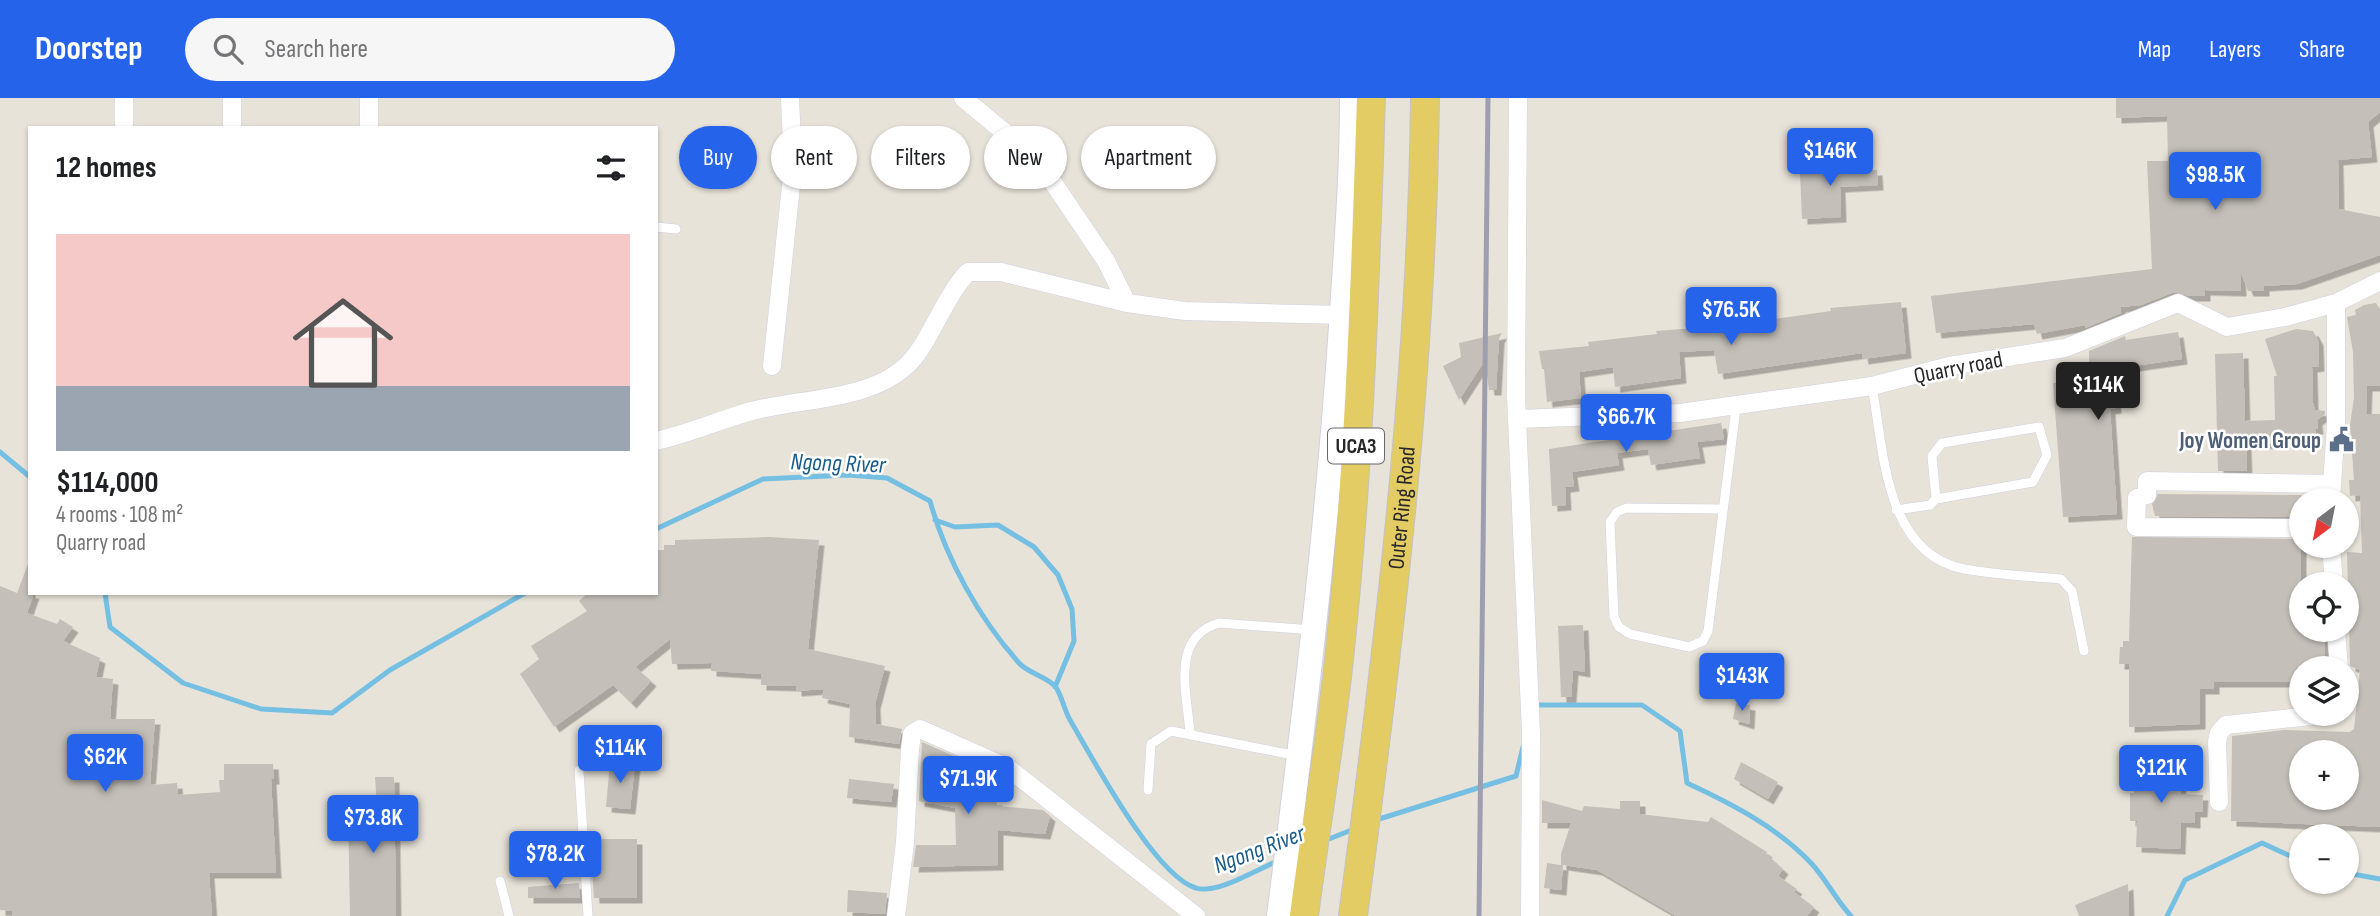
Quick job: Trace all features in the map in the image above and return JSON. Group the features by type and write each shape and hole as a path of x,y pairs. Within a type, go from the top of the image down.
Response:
{"main road":[{"name":"UCA3","path":"1279,916 1307,796 1346,580 1359,409 1371,98"},
{"name":"Outer Ring Road","path":"1353,916 1389,640 1410,409 1424,222 1425,98"},
{"name":"UCA3","path":"1304,916 1307,796 1300,756 1316,621 1342,314 1352,109"},
{"path":"1352,109 1369,163"},
{"path":"1316,621 1346,580"}],"street":[{"path":"124,98 124,126"},
{"path":"232,98 232,126"},
{"path":"369,98 369,126"},
{"path":"772,366 793,167 790,98"},
{"path":"963,98 1009,136 1050,178 1107,261 1127,303"},
{"path":"1518,98 1518,419 1526,679 1531,733 1530,916"},
{"path":"658,441 690,434 750,412 823,399 882,380 907,366 941,308 968,272 1001,272 1127,303 1185,311 1342,314"},
{"name":"Quarry road","path":"1518,419 1680,413 1737,408 1872,386 1949,366 2065,348 2178,303 2227,327 2285,317 2336,303 2380,282"},
{"path":"2331,488 2336,425 2336,303"},
{"path":"2289,489 2147,481 2147,495 2137,498 2136,527 2289,528"},
{"path":"2219,802 2219,733 2226,725 2289,718"},
{"path":"896,916 905,842 909,749 912,734 920,729 1008,768 1196,916"}],"lane":[{"path":"658,227 676,229"},
{"path":"1872,386 1896,510 1911,536 1947,564 1964,569 2061,579 2068,584 2084,651"},
{"path":"1722,509 1626,508 1617,512 1610,522 1614,617 1619,627 1630,634 1689,647 1703,641 1709,631 1722,509 1737,408"},
{"path":"1896,510 1930,505 1936,499 2033,482 2047,455 2039,427 1942,443 1932,456 1936,499"},
{"path":"1190,733 1184,655 1195,635 1219,623 1316,621"},
{"path":"1148,790 1151,744 1171,731 1300,756"},
{"path":"579,770 588,916"},
{"path":"500,881 509,916"}],"building":[{"path":"2116,98 2380,98 2380,112 2368,122 2372,157 2338,160 2339,209 2380,217 2380,255 2297,284 2264,286 2264,291 2248,291 2240,270 2241,291 2205,290 2205,296 2174,292 2141,305 2120,307 2121,313 2085,328 2085,325 2037,334 2034,324 1936,333 1931,296 2152,269 2147,161 2168,161 2167,116 2116,118"},
{"path":"1841,158 1841,171 1877,170 1878,185 1840,187 1841,217 1802,219 1800,173 1817,172 1817,159"},
{"path":"1901,302 1906,353 1863,359 1862,353 1718,374 1714,350 1679,352 1681,378 1615,387 1613,367 1579,372 1581,398 1547,402 1544,369 1539,351 1589,346 1588,342 1657,334 1656,331 1733,325 1831,311 1830,308"},
{"path":"2376,303 2380,309 2380,386 2367,386 2366,414 2380,414 2380,827 2359,826 2359,824 2231,821 2232,736 2284,730 2350,732 2354,726 2359,726 2359,656 2350,656 2349,642 2359,642 2359,572 2348,572 2347,558 2359,558 2359,553 2362,553 2359,488 2350,488 2349,480 2354,480 2350,425 2354,398 2353,352 2347,317 2356,315 2355,310"},
{"path":"2296,329 2313,331 2318,340 2319,366 2312,367 2313,403 2315,410 2325,411 2325,414 2317,420 2317,442 2246,444 2247,471 2218,471 2215,354 2243,353 2245,421 2275,420 2274,376 2277,376 2265,339"},
{"path":"2178,332 2182,359 2113,369 2116,408 2110,409 2117,514 2063,517 2053,383 2088,381 2084,363 2089,362 2089,351 2125,336 2126,340"},
{"path":"1502,333 1499,338 1496,390 1489,390 1485,360 1459,400 1443,366 1461,357 1459,343"},
{"path":"1721,423 1724,439 1697,442 1700,458 1651,465 1648,449 1617,453 1619,465 1572,472 1574,486 1565,487 1566,505 1552,506 1549,449"},
{"path":"2158,494 2289,495 2289,517 2155,516 2152,504"},
{"path":"769,537 819,540 808,649 885,666 875,704 876,724 902,729 899,744 849,737 850,704 822,698 824,689 796,691 796,686 761,685 761,674 711,671 711,663 672,664 670,639 635,667 651,681 631,703 613,685 554,727 520,674 539,659 531,646 587,611 579,601 586,595 658,595 658,550 664,550 664,545 675,545 675,540"},
{"path":"2132,537 2289,539 2289,558 2301,558 2301,572 2289,572 2289,642 2325,642 2325,656 2289,656 2289,682 2214,682 2214,689 2200,689 2200,724 2129,727 2129,664 2119,664 2120,647 2123,647 2123,641 2129,641"},
{"path":"28,564 28,595 33,595 27,613 57,624 60,619 73,627 63,641 100,658 96,677 113,679 110,719 155,719 150,785 177,783 178,795 220,792 219,780 224,780 224,764 273,764 274,779 271,779 276,873 209,873 212,916 12,916 12,911 0,910 0,586 17,593"},
{"path":"1583,625 1585,672 1573,670 1571,697 1561,697 1558,626"},
{"path":"1736,703 1750,705 1749,724 1733,719"},
{"path":"922,742 967,762 958,790 964,791 962,801 997,800 997,806 1043,810 1050,816 1045,834 998,830 998,865 913,867 916,845 956,845 955,808 919,801"},
{"path":"610,761 635,764 630,809 606,807"},
{"path":"1741,762 1778,782 1768,799 1734,779"},
{"path":"2180,763 2181,794 2203,795 2202,812 2195,812 2195,823 2181,822 2180,849 2136,847 2137,821 2130,821 2130,793 2134,793 2133,764"},
{"path":"375,777 394,777 396,916 350,916 348,807 377,807"},
{"path":"849,779 894,784 891,802 847,798"},
{"path":"1542,800 1582,811 1584,806 1620,809 1620,801 1640,801 1640,814 1708,822 1711,817 1767,852 1783,869 1778,876 1797,889 1794,892 1814,907 1807,916 1676,916 1597,870 1563,865 1561,890 1544,888 1547,863 1561,865 1561,854 1571,823 1542,823"},
{"path":"590,839 637,839 637,898 594,898"},
{"path":"526,854 542,855 542,870 525,869"},
{"path":"579,883 580,898 528,898 528,887"},
{"path":"2128,884 2129,916 2079,916 2075,905"},
{"path":"848,890 887,893 885,914 847,912"}],"waterway":[{"name":"Ngong River","path":"0,452 28,475"},
{"name":"Ngong River","path":"658,528 763,479 848,475 887,478 930,501 945,544 977,607 1019,663 1055,686 1070,720 1109,787 1162,862 1180,879 1196,888 1205,889 1238,880 1280,860"},
{"path":"935,520 955,527 998,525 1034,547 1058,575 1072,609 1074,641 1055,687"},
{"name":"Ngong River","path":"105,595 110,627 183,683 261,709 332,713 390,670 521,595"},
{"name":"Ngong River","path":"1534,707 1642,705 1680,731 1687,783 1737,808 1784,838 1816,869 1851,916"},
{"name":"Ngong River","path":"1376,820 1516,776 1523,747"},
{"name":"Ngong River","path":"1324,841 1354,829"},
{"name":"Ngong River","path":"2167,916 2185,880 2262,843 2289,855"},
{"name":"Ngong River","path":"2359,875 2380,879"}],"railway":[{"path":"1479,916 1488,98"}],"place":[{"name":"Joy Women Group","path":"2341,440"}]}
